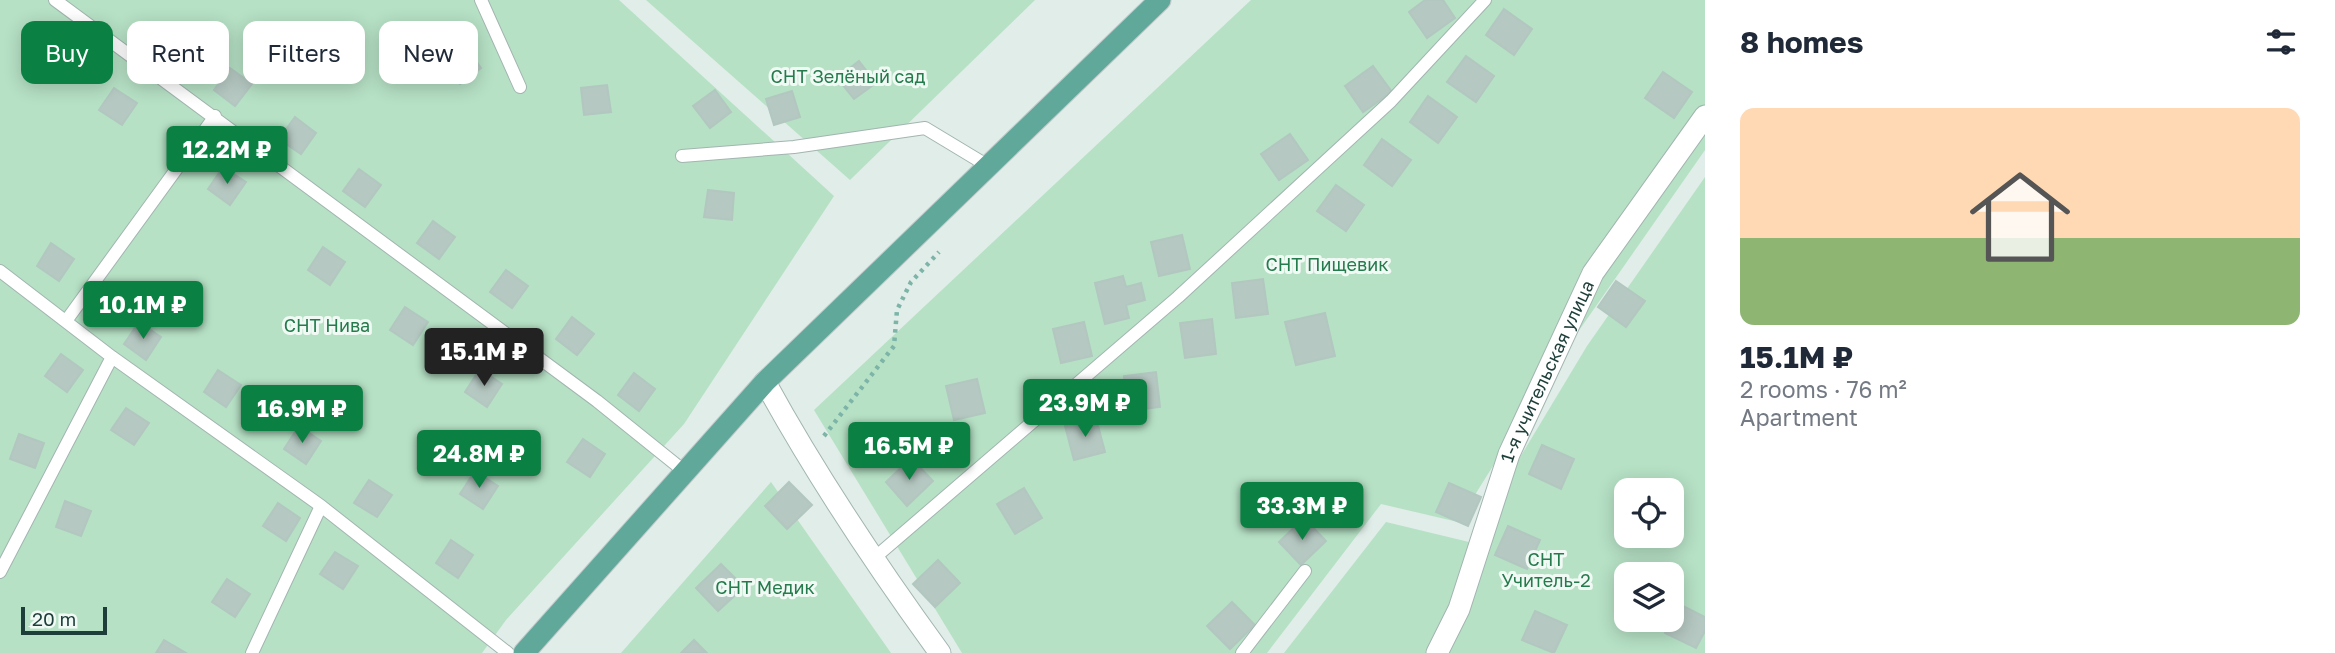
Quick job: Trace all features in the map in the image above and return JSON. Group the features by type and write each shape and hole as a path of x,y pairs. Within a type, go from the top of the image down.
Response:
{"main road":[{"path":"524,653 765,382 1160,0"}],"street":[{"name":"1-я учительская улица","path":"1437,653 1459,609 1509,454 1593,272 1705,116"},
{"path":"765,382 807,458 872,560 940,653"}],"lane":[{"path":"55,0 597,401 684,471"},
{"path":"481,0 520,87"},
{"path":"872,560 1178,297 1391,101 1485,0"},
{"path":"66,321 215,116"},
{"path":"682,156 794,147 925,128 988,166"},
{"path":"0,271 112,357 321,506 508,653"},
{"path":"0,572 112,357"},
{"path":"252,653 321,506"},
{"path":"1242,653 1305,571"}],"path":[{"path":"807,458 894,346 897,310 911,282 948,242"}],"green space":[{"name":"СНТ Нива","path":"0,0 619,0 834,196 684,424 506,620 482,653 0,653"},
{"name":"СНТ Зелёный сад","path":"646,0 1035,0 850,180"},
{"name":"СНТ Пищевик","path":"1251,0 1705,0 1705,150 1566,349 1458,522 1381,504 1267,653 962,653 814,410"},
{"name":"СНТ Учитель-2","path":"1705,177 1705,653 1284,653 1386,522 1469,542 1587,346"},
{"name":"СНТ Медик","path":"771,482 891,653 621,653"}],"building":[{"path":"1425,0 1443,0 1455,18 1427,38 1409,12"},
{"path":"1504,9 1532,29 1514,55 1486,35"},
{"path":"1466,56 1494,76 1476,102 1447,82"},
{"path":"859,61 876,83 854,99 837,78"},
{"path":"1373,66 1392,92 1363,112 1345,86"},
{"path":"229,69 243,77 243,84 252,84 235,106 214,90 218,84 229,84"},
{"path":"1663,72 1692,92 1674,118 1645,98"},
{"path":"607,85 611,112 584,115 581,88"},
{"path":"114,88 137,103 122,125 99,110"},
{"path":"715,90 731,112 710,128 693,106"},
{"path":"792,91 800,117 774,125 766,99"},
{"path":"1428,96 1457,117 1438,143 1410,122"},
{"path":"295,117 316,133 301,154 279,139"},
{"path":"1290,134 1308,160 1279,180 1261,154"},
{"path":"1382,139 1411,160 1392,186 1364,165"},
{"path":"223,167 246,182 230,205 208,189"},
{"path":"359,169 381,185 365,207 343,191"},
{"path":"1336,185 1364,205 1346,231 1317,211"},
{"path":"708,190 734,193 732,220 704,217"},
{"path":"433,221 455,237 439,259 417,243"},
{"path":"1182,235 1190,269 1159,276 1151,242"},
{"path":"51,243 74,259 59,281 37,266"},
{"path":"323,247 345,262 330,285 308,270"},
{"path":"506,270 528,286 512,308 490,292"},
{"path":"1123,276 1126,287 1141,283 1145,300 1126,305 1129,318 1105,324 1095,283"},
{"path":"1263,279 1268,314 1236,318 1232,283"},
{"path":"1616,281 1645,301 1626,327 1598,307"},
{"path":"405,307 428,322 413,345 390,330"},
{"path":"1325,313 1335,356 1296,365 1285,322"},
{"path":"572,317 594,334 577,355 556,339"},
{"path":"1212,319 1216,354 1185,358 1180,323"},
{"path":"139,322 161,337 146,360 124,344"},
{"path":"1084,322 1092,356 1061,363 1053,329"},
{"path":"61,354 83,370 67,392 45,376"},
{"path":"480,369 502,384 487,407 465,392"},
{"path":"218,370 241,385 226,407 204,392"},
{"path":"1156,372 1160,407 1128,411 1124,376"},
{"path":"634,373 655,389 639,411 618,395"},
{"path":"977,379 985,413 954,420 946,386"},
{"path":"126,408 149,423 134,445 111,430"},
{"path":"1096,418 1105,452 1074,460 1065,426"},
{"path":"299,426 321,441 306,464 284,449"},
{"path":"19,434 44,443 35,468 10,459"},
{"path":"583,439 605,454 590,477 567,462"},
{"path":"1542,445 1574,459 1561,489 1529,474"},
{"path":"911,458 933,481 907,506 886,482"},
{"path":"475,471 498,486 483,509 460,494"},
{"path":"369,480 392,495 377,517 354,503"},
{"path":"789,482 812,505 787,529 765,506"},
{"path":"1449,483 1481,497 1468,526 1436,512"},
{"path":"1024,488 1042,518 1015,534 997,504"},
{"path":"65,501 91,511 81,536 56,527"},
{"path":"278,503 300,518 286,541 263,526"},
{"path":"1304,518 1326,541 1301,565 1279,542"},
{"path":"1508,526 1540,540 1527,569 1495,555"},
{"path":"451,540 473,555 458,578 436,563"},
{"path":"335,552 358,566 343,589 320,574"},
{"path":"938,560 960,583 935,607 913,584"},
{"path":"721,564 744,587 718,611 696,588"},
{"path":"227,579 250,594 235,617 212,602"},
{"path":"1232,602 1255,625 1230,649 1207,626"},
{"path":"1684,606 1705,617 1705,631 1696,648 1665,633 1684,632"},
{"path":"1535,611 1567,625 1554,653 1522,640"},
{"path":"164,640 186,653 156,653"},
{"path":"694,640 707,653 681,653"}]}
